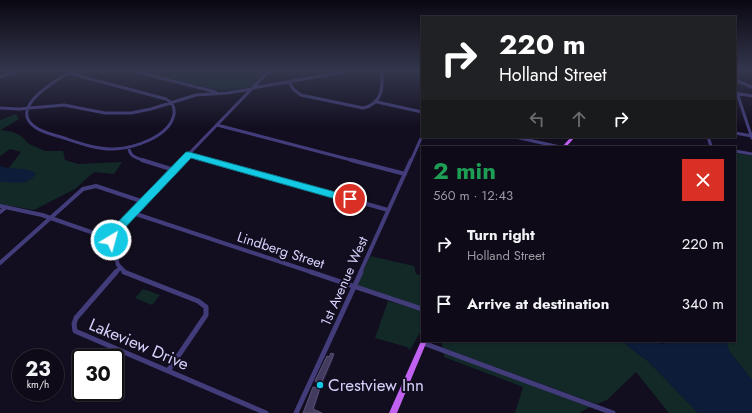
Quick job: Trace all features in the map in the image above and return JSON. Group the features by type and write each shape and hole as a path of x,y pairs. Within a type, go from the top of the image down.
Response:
{"main road":[{"path":"565,146 571,138"},
{"path":"393,413 424,342"}],"street":[{"path":"42,90 28,108 27,116 29,122 38,129 103,148 115,149 129,147 151,139 167,126 174,114 171,102"},
{"path":"135,90 157,96 171,102"},
{"path":"211,90 218,93"},
{"path":"0,108 28,108 64,105 101,113 120,114 146,111 196,95 237,90"},
{"path":"168,371 206,315 206,307 198,301 125,273 120,268 111,240 116,230 250,90"},
{"path":"295,90 297,93 319,99 363,108 372,106 377,102 382,90"},
{"path":"736,93 752,96"},
{"path":"736,93 752,137"},
{"path":"377,102 421,112"},
{"path":"217,125 405,174"},
{"path":"736,133 752,137"},
{"name":"1st Avenue West","path":"296,413 421,138"},
{"path":"520,138 556,146"},
{"path":"129,147 129,152 133,157 174,170"},
{"path":"736,151 752,154"},
{"path":"189,154 388,210"},
{"path":"0,263 82,190 93,186 144,202"},
{"path":"0,206 50,218 111,240"},
{"path":"0,212 6,207"},
{"name":"Lindberg Street","path":"133,213 421,309"},
{"name":"Lakeview Drive","path":"120,268 76,318 74,324 75,329 78,332 266,413"},
{"path":"424,342 613,413"}],"green space":[{"path":"16,114 19,119 1,130 13,132 21,136 29,144 45,151 63,151 65,160 78,164 122,162 114,174 94,172 75,189 34,210 0,204 0,182 27,182 25,169 8,169 21,152 10,149 0,156 0,120"},
{"path":"736,153 752,156 752,380 729,351 726,342 736,342"},
{"path":"370,256 414,266 416,274 421,276 421,307 357,286"},
{"path":"143,289 160,295 152,305 135,298"},
{"path":"388,301 421,311 421,331 410,350 407,347 375,338"},
{"path":"441,342 625,342 649,362 698,413 669,413 636,372 607,400 597,404 443,348"},
{"path":"444,353 590,407 579,413 515,413 523,387 444,357"}],"water":[{"path":"0,166 29,170 36,173 25,182 0,182"},
{"path":"625,342 657,342 662,344 669,342 726,342 729,351 752,380 752,413 698,413 649,362"}],"building":[{"path":"331,353 334,354 321,384 315,381 327,356 329,357"},
{"path":"313,387 320,388 313,409 322,413 303,413"}],"place":[{"name":"Crestview Inn","path":"320,385"}],"route":[{"path":"111,240 116,230 189,154 350,199"}]}
